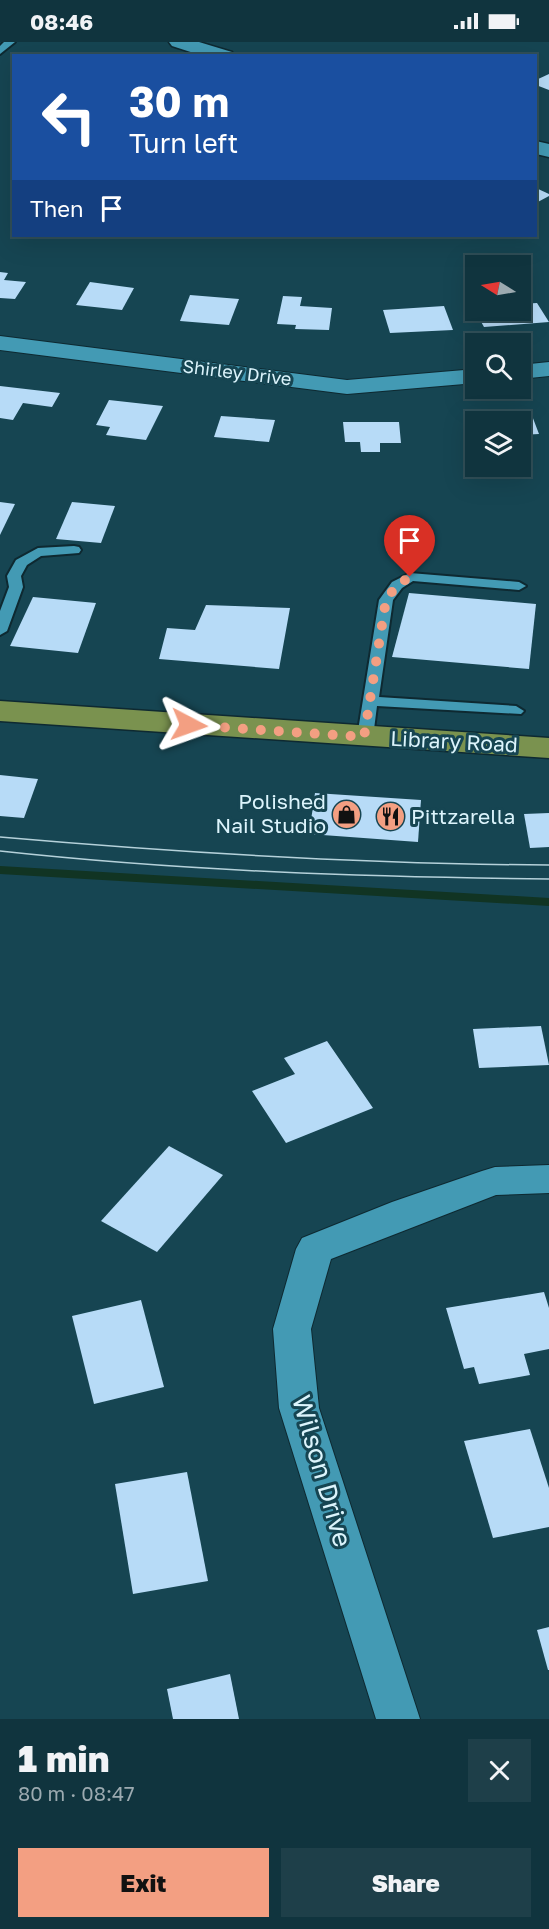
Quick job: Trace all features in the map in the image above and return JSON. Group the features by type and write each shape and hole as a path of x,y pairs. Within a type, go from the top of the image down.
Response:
{"main road":[{"name":"Library Road","path":"0,711 549,748"}],"street":[{"path":"179,42 218,54"},
{"name":"Shirley Drive","path":"0,343 347,387 465,377"},
{"path":"531,371 549,369"},
{"name":"Wilson Drive","path":"398,1719 299,1408 292,1329 315,1249 405,1213 495,1181 549,1179"}],"lane":[{"path":"0,51 10,42"},
{"path":"0,632 16,587 14,576 21,563 38,552 74,550"},
{"path":"364,737 386,600 397,585 410,577 519,586"},
{"path":"370,701 516,711"}],"building":[{"path":"549,74 549,90 537,85 537,80"},
{"path":"537,188 549,194 537,202"},
{"path":"0,272 8,273 4,280 26,282 15,299 0,298"},
{"path":"90,282 134,288 122,310 76,305"},
{"path":"190,295 239,299 229,325 180,321"},
{"path":"283,296 302,297 300,306 332,308 329,330 295,329 296,325 277,324"},
{"path":"531,303 537,303 549,322 484,327 481,321 531,321"},
{"path":"444,306 453,330 390,333 383,310"},
{"path":"0,386 60,393 52,407 23,403 13,420 0,418"},
{"path":"109,400 163,406 146,440 106,435 110,427 96,425"},
{"path":"531,413 539,434 531,434"},
{"path":"221,416 275,420 269,442 214,437"},
{"path":"343,422 399,422 401,443 380,443 380,452 361,452 360,442 345,442"},
{"path":"0,502 15,504 0,535"},
{"path":"72,502 115,506 101,543 56,539"},
{"path":"409,593 536,604 529,669 392,657"},
{"path":"33,597 96,603 78,653 10,646"},
{"path":"206,605 290,608 279,669 159,659 167,628 195,630"},
{"path":"0,775 38,779 24,818 0,816"},
{"path":"315,793 421,800 418,842 309,834"},
{"path":"549,813 549,847 530,848 524,814"},
{"path":"541,1026 549,1065 479,1068 473,1029"},
{"path":"327,1041 373,1108 286,1143 252,1091 295,1074 284,1058"},
{"path":"169,1146 223,1175 157,1252 101,1221"},
{"path":"544,1292 549,1308 549,1349 524,1354 530,1375 479,1384 474,1367 464,1369 446,1308"},
{"path":"141,1300 164,1387 94,1404 72,1316"},
{"path":"530,1429 549,1488 549,1527 493,1538 464,1441"},
{"path":"187,1472 208,1581 133,1594 115,1484"},
{"path":"549,1627 549,1670 548,1670 537,1630"},
{"path":"230,1674 239,1719 173,1719 167,1689"}],"waterway":[{"path":"0,870 549,902"}],"tram line":[{"path":"0,837 274,857 549,865"},
{"path":"0,851 137,864 274,872 549,879"}],"place":[{"name":"Polished Nail Studio","path":"347,814"},
{"name":"Pittzarella","path":"390,817"}],"route":[{"path":"189,725 364,737 386,600 397,585 410,577"}]}
